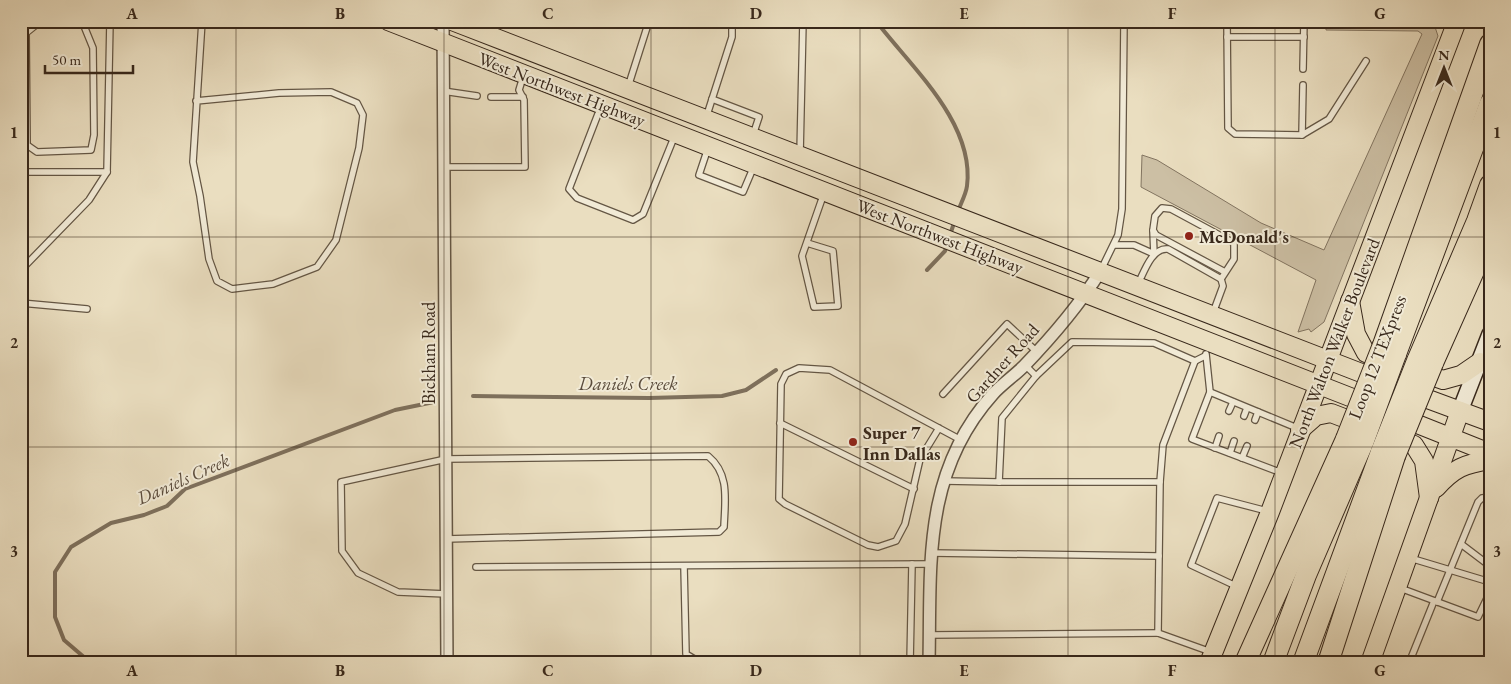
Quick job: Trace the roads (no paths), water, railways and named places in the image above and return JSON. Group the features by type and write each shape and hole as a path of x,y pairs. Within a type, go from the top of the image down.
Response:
{"highway":[{"name":"Loop 12 TEXpress","path":"1390,349 1490,44"},
{"path":"1273,663 1354,441 1490,103"},
{"path":"1483,228 1490,185"},
{"path":"1303,663 1425,362 1483,228 1490,202"},
{"name":"Loop 12 TEXpress","path":"1245,663 1354,441"},
{"path":"1328,663 1388,454"}],"main road":[{"name":"West Northwest Highway","path":"388,21 1086,293 1208,349 1318,383 1450,439 1490,453"},
{"name":"West Northwest Highway","path":"452,21 1490,422"},
{"name":"North Walton Walker Boulevard","path":"1211,658 1270,512 1326,360 1457,21"},
{"path":"611,108 624,88"},
{"path":"755,164 758,140"},
{"path":"1350,301 1356,334 1366,353 1442,380 1461,375 1480,362"},
{"path":"1370,663 1460,412"},
{"path":"1300,430 1316,416 1331,413 1414,445 1424,461 1431,495"},
{"path":"1431,495 1455,469 1469,463 1490,460"}],"street":[{"name":"Bickham Road","path":"443,21 447,663"},
{"name":"Gardner Road","path":"929,663 930,559 936,510 949,462 961,440 993,395 1025,365 1086,293 1100,272"},
{"path":"1460,412 1490,334"}],"lane":[{"path":"36,21 36,25 26,33 27,145 37,152 91,150 94,135 93,48 82,21"},
{"path":"21,270 89,200 107,172 110,21"},
{"path":"196,100 279,93 331,92 357,103 363,115 357,157 336,240 317,267 273,284 232,288 217,280 209,259 193,162 196,100 202,21"},
{"path":"624,88 649,21"},
{"path":"706,120 732,37 732,21"},
{"path":"800,156 802,135 803,21"},
{"path":"1100,272 1114,245 1122,209 1124,21"},
{"path":"1227,21 1228,128 1235,134 1302,135 1328,118 1366,61"},
{"path":"1303,69 1304,21"},
{"path":"1227,37 1304,36"},
{"path":"444,167 525,166 523,97 519,90 523,74"},
{"path":"1302,135 1304,85"},
{"path":"443,91 477,96"},
{"path":"491,97 523,97"},
{"path":"712,99 759,117 758,140"},
{"path":"611,108 598,114 569,189 577,198 625,217 633,220 643,214 676,133"},
{"path":"708,146 699,175 743,192 755,164"},
{"path":"21,172 107,172"},
{"path":"807,243 833,251 838,306 814,307 802,256 825,191"},
{"path":"1154,254 1153,230 1155,216 1162,208 1171,209 1234,243 1234,259 1222,279 1223,286 1212,316"},
{"path":"1153,230 1156,235 1225,272"},
{"path":"1114,245 1134,245 1154,254"},
{"path":"1137,286 1154,254 1160,249 1168,249 1222,279"},
{"path":"21,303 87,309"},
{"path":"943,394 1008,324 1036,351"},
{"path":"999,482 1002,418 1036,376 1072,342 1154,343 1195,360"},
{"path":"1158,633 1160,482 1164,445 1195,360 1208,349"},
{"path":"1208,349 1210,392 1192,439 1284,474"},
{"path":"1025,365 1036,376"},
{"path":"939,428 920,460 905,524 896,542 878,547 868,545 785,504 779,499 781,384 786,374 799,368 830,370 939,428 961,440"},
{"path":"1210,392 1300,430"},
{"path":"1229,411 1233,402"},
{"path":"1244,416 1247,408"},
{"path":"1255,420 1258,412"},
{"path":"780,423 914,489"},
{"path":"1215,448 1219,436"},
{"path":"1230,453 1234,441"},
{"path":"1242,458 1247,446"},
{"path":"446,539 719,532 724,527 725,490 719,465 708,456 446,459 340,482 342,551 358,573 398,592 447,594"},
{"path":"943,481 1160,482"},
{"path":"1410,663 1478,502 1482,498 1490,497"},
{"path":"1240,588 1191,565 1217,498 1270,512"},
{"path":"1461,544 1490,566"},
{"path":"476,567 912,564 930,559 1159,556"},
{"path":"1408,557 1490,582"},
{"path":"910,663 912,564"},
{"path":"684,566 686,654 701,663"},
{"path":"1398,587 1478,617 1490,592"},
{"path":"929,635 1158,633 1211,658"}],"waterway":[{"name":"Daniels Creek","path":"876,21 938,97 951,118 961,140 967,163 967,186 958,211"},
{"name":"Daniels Creek","path":"950,235 955,220"},
{"name":"Daniels Creek","path":"927,270 945,251 947,244"},
{"name":"Daniels Creek","path":"473,396 649,398 722,396 746,390 776,370"},
{"name":"Daniels Creek","path":"87,663 85,658 64,640 55,617 55,572 71,547 111,523 144,515 167,506 185,489 395,410 434,402"}],"place":[{"name":"McDonald's","path":"1189,236"},
{"name":"Super 7 Inn Dallas","path":"853,442"}]}
